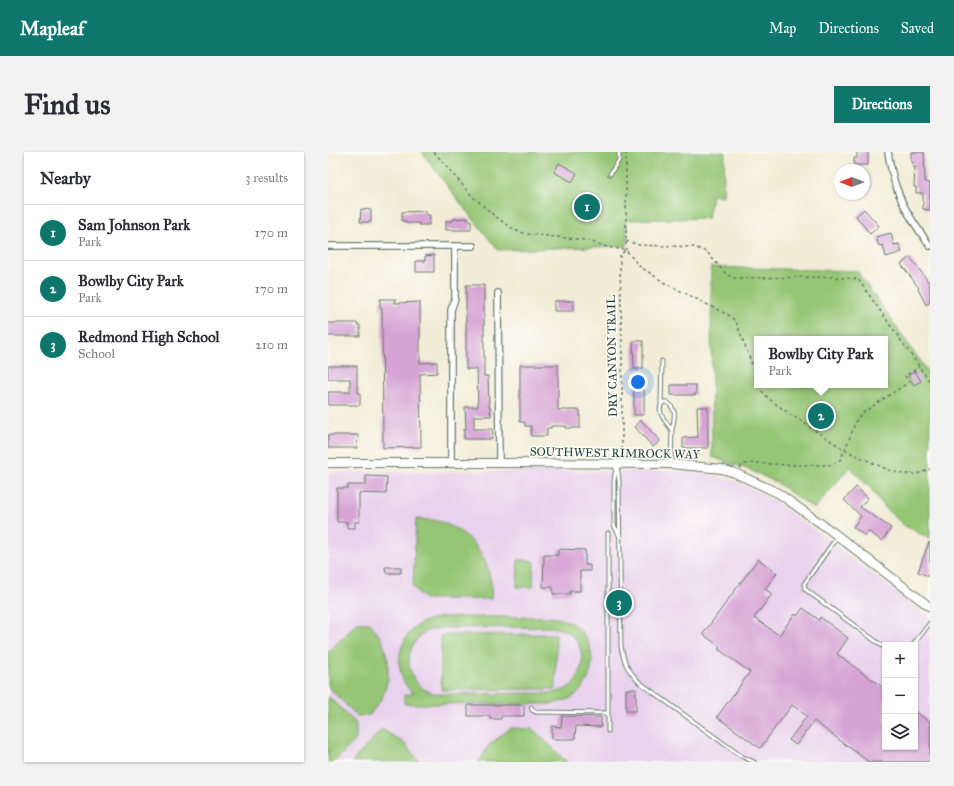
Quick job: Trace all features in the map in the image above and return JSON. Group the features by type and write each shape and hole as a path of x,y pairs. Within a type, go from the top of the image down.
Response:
{"main road":[{"name":"SOUTHWEST RIMROCK WAY","path":"328,463 499,462 672,464 722,469 735,473 778,492 930,607"}],"street":[{"path":"888,152 897,191 910,217 930,246"},
{"path":"328,246 473,246"},
{"path":"451,463 451,310 455,299 455,246"},
{"path":"498,293 499,462"}],"lane":[{"path":"610,174 619,160 619,152"},
{"path":"662,361 660,409 661,414 672,430"},
{"path":"661,404 663,402 667,402 672,406 674,413 672,430 672,464"},
{"path":"619,464 614,481 614,525 620,536"},
{"path":"619,464 621,646 624,659 630,672 639,682 741,756 754,762"},
{"path":"608,533 608,731"},
{"path":"838,536 804,584 805,589 882,646"},
{"path":"915,642 930,623"},
{"path":"531,707 532,710 536,712 608,713"}],"path":[{"path":"434,152 472,196 510,227 528,234 586,240 607,247 626,250"},
{"path":"626,152 626,250 639,266 665,283 730,316 736,322 754,369"},
{"path":"626,241 639,245 694,247 707,252 725,273 733,278 832,277 858,279 930,382"},
{"name":"DRY CANYON TRAIL","path":"619,464 622,346 620,255 626,250"},
{"path":"735,473 744,464 832,464 840,460 856,421 861,414 909,382 905,376 919,367"},
{"path":"761,388 769,399 845,450 891,471 905,474 917,474 930,469"}],"shaded area":[{"path":"665,471 708,474 743,484 777,503 930,618 930,762 328,762 328,472"}],"green space":[{"path":"422,152 725,152 723,196 712,195 708,218 627,220 627,246 498,250"},
{"path":"711,267 857,271 930,375 930,539 905,526 887,510 871,489 850,467 814,509 777,483 750,470 712,457"},
{"path":"416,519 435,520 456,529 472,542 478,549 487,567 491,582 491,599 424,599 413,587"},
{"path":"518,560 534,561 533,587 517,587"},
{"path":"440,617 548,617 568,621 582,632 591,650 591,669 588,678 576,695 567,700 550,704 404,704 404,695 413,694 405,684 399,664 405,639 417,626 427,620","holes":["548,627 569,633 575,638 581,652 582,660 579,674 569,687 559,691 549,693 436,694 424,689 417,683 410,668 409,659 415,642 421,635 431,630 441,628"]},
{"path":"357,623 370,623 382,640 388,659 388,679 382,698 370,715 357,716 328,687 328,652"},
{"path":"556,634 556,689 441,690 441,635"},
{"path":"328,696 356,723 356,740 334,762 328,762"},
{"path":"511,728 533,729 567,762 478,762 490,744"},
{"path":"382,729 404,743 420,762 352,762"}],"building":[{"path":"857,152 868,152 868,164 854,164 854,158 857,158"},
{"path":"911,152 924,152 925,182 930,183 930,210 923,209 923,193 916,193 916,187 914,187 915,167 912,167 913,162 911,162"},
{"path":"559,163 577,173 572,182 554,172"},
{"path":"361,209 371,210 371,222 360,222"},
{"path":"864,209 879,226 870,234 856,216"},
{"path":"426,211 426,215 430,215 429,225 419,225 419,223 406,223 406,221 402,221 402,212"},
{"path":"468,218 468,220 471,220 471,230 446,230 446,221"},
{"path":"891,233 894,245 899,244 902,252 886,257 883,245 879,246 876,237"},
{"path":"434,255 434,272 416,272 416,261 425,261 425,256"},
{"path":"910,257 930,284 930,302 926,305 918,289 919,288 901,264"},
{"path":"466,285 484,285 484,376 488,376 489,407 491,416 474,416 474,429 493,429 492,439 464,439 464,429 466,429 465,407 478,407 477,369 466,369"},
{"path":"380,299 396,299 395,303 420,302 420,363 437,362 437,373 420,374 421,447 383,448 382,308 380,308"},
{"path":"554,301 574,301 573,311 554,311"},
{"path":"328,323 357,323 357,325 360,325 360,336 328,336"},
{"path":"633,341 643,341 643,369 634,369"},
{"path":"520,365 558,365 558,410 580,410 580,428 551,426 551,428 547,428 547,436 531,436 531,426 525,426 525,422 520,422"},
{"path":"328,366 357,366 357,387 358,393 360,393 360,405 328,405 328,392 350,392 350,379 328,379"},
{"path":"915,371 921,381 914,385 908,376"},
{"path":"634,385 644,385 644,415 634,415"},
{"path":"671,385 696,385 696,395 671,395"},
{"path":"697,407 708,407 708,448 683,448 683,438 698,437"},
{"path":"641,420 660,441 653,447 635,427"},
{"path":"328,435 358,435 357,448 328,448"},
{"path":"366,476 387,477 386,494 359,493 359,522 355,522 355,528 347,528 347,522 337,522 337,488 348,488 348,485 366,485"},
{"path":"856,487 868,498 860,507 891,528 882,541 868,531 865,536 853,527 861,516 844,500"},
{"path":"929,542 930,543 930,577 918,572"},
{"path":"558,549 585,550 585,565 590,565 590,571 580,571 580,591 570,591 570,594 553,594 553,587 543,587 544,555 558,555"},
{"path":"758,559 777,573 765,589 772,594 754,618 779,635 795,614 797,616 803,608 819,620 820,617 848,638 837,654 882,687 882,750 918,750 918,713 930,722 930,762 869,762 814,721 796,745 789,740 807,716 792,705 760,748 717,717 750,672 718,649 720,647 703,634"},
{"path":"385,567 401,567 401,573 386,573"},
{"path":"626,689 636,689 636,711 626,711"},
{"path":"468,705 524,705 524,716 501,716 501,719 490,719 490,716 468,716"},
{"path":"562,716 601,717 601,727 576,726 575,739 552,739 552,726 561,727"}],"place":[{"name":"Sam Johnson Park","path":"587,207"},
{"name":"Bowlby City Park","path":"821,416"},
{"name":"Redmond High School","path":"619,603"}]}
